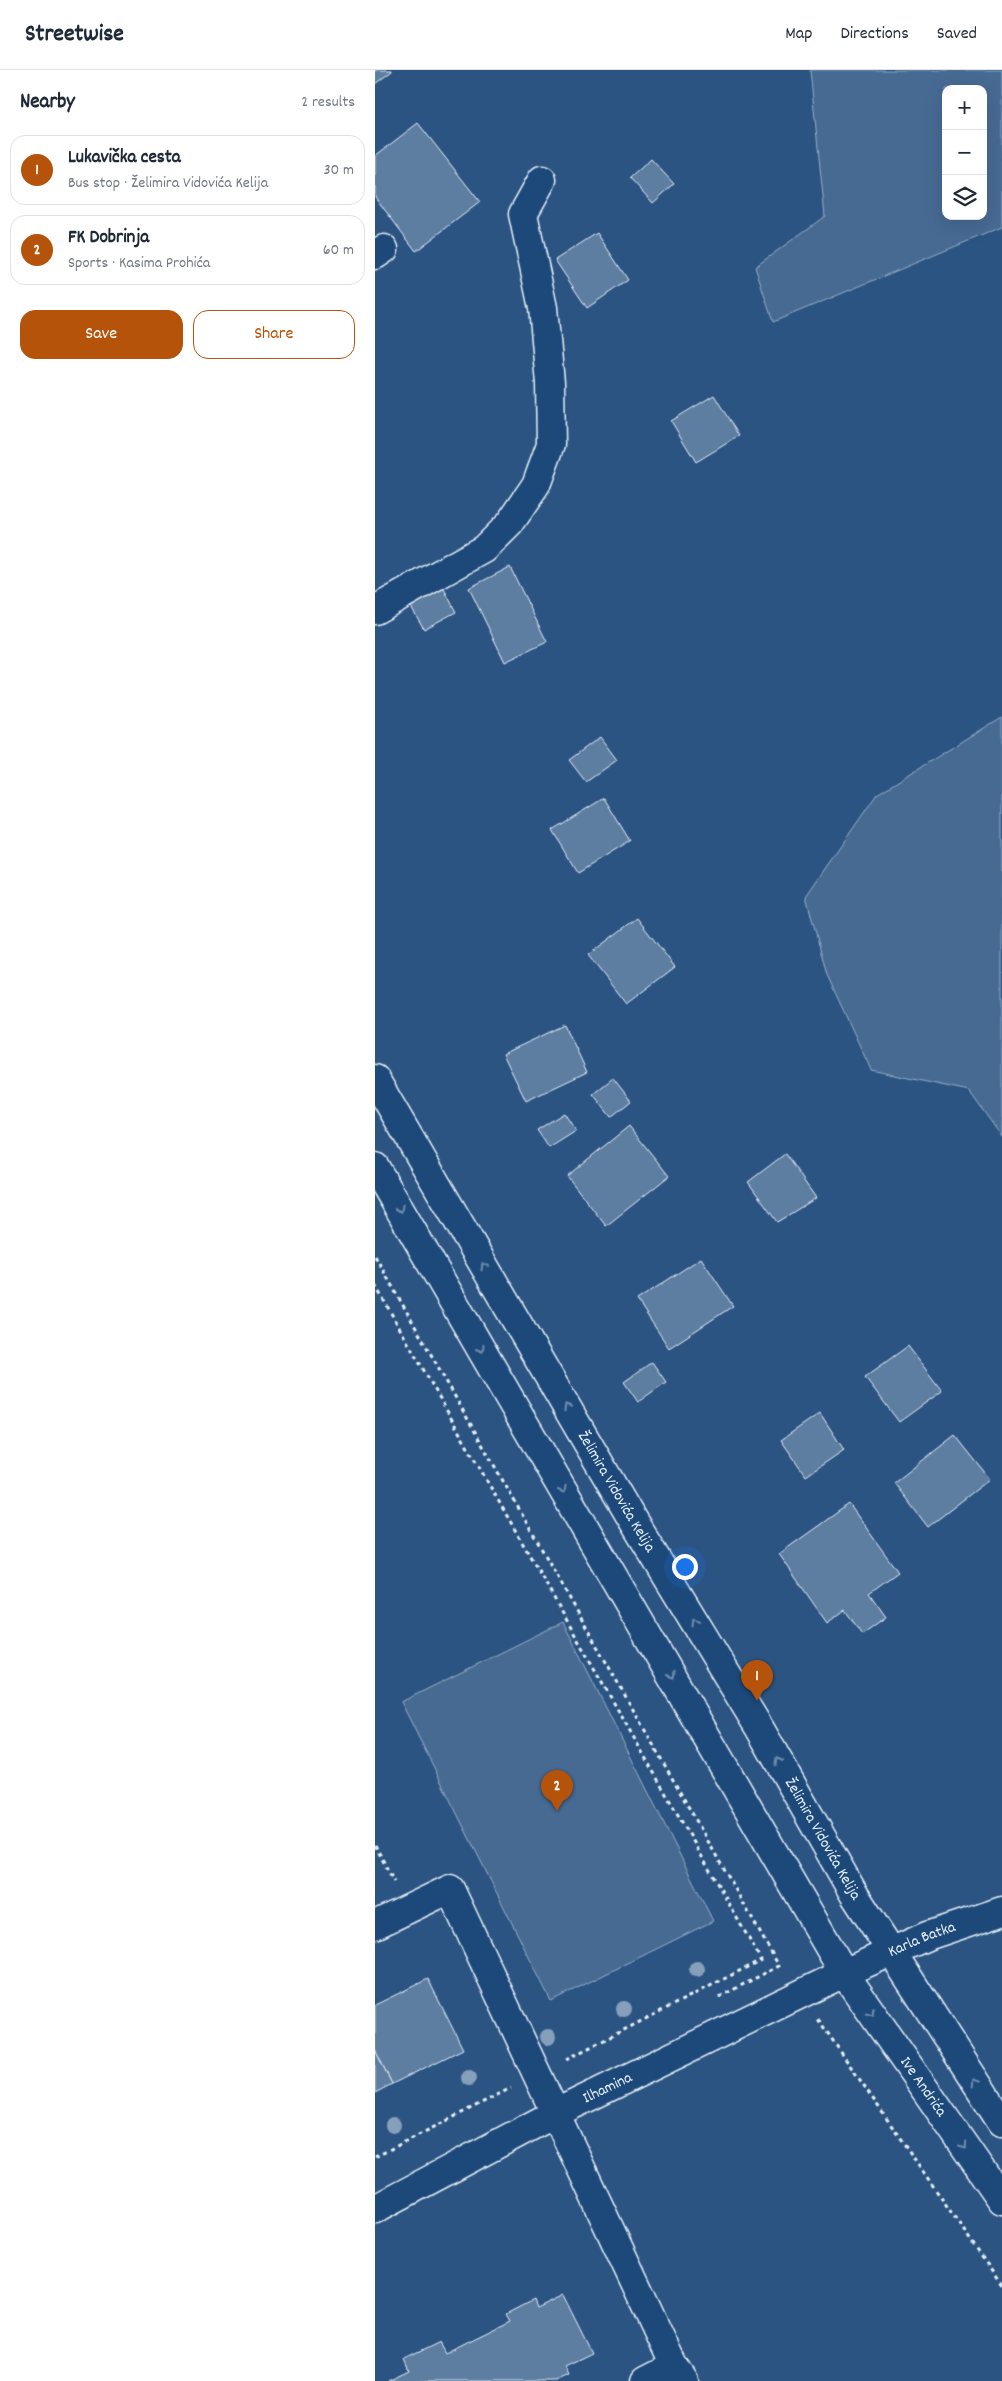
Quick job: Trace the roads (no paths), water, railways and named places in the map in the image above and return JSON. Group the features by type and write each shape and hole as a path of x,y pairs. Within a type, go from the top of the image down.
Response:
{"main road":[{"path":"375,610 484,549 510,524 536,485 551,444 550,382 543,308 523,214 542,180"},
{"name":"Želimira Vidovića Kelija","path":"375,1079 632,1519 760,1729 854,1894 892,1953"},
{"path":"375,1167 844,1973"},
{"path":"375,1925 450,1889 554,2114 679,2373 645,2381"},
{"name":"Karla Batka","path":"844,1973 927,1936 1002,1911"},
{"path":"892,1953 1002,2122"},
{"name":"Ilhamina","path":"375,2209 554,2114 844,1973"},
{"name":"Ive Andrića","path":"844,1973 1002,2200"}],"place":[{"name":"Lukavička cesta","path":"757,1701"},
{"name":"FK Dobrinja","path":"557,1811"}]}
